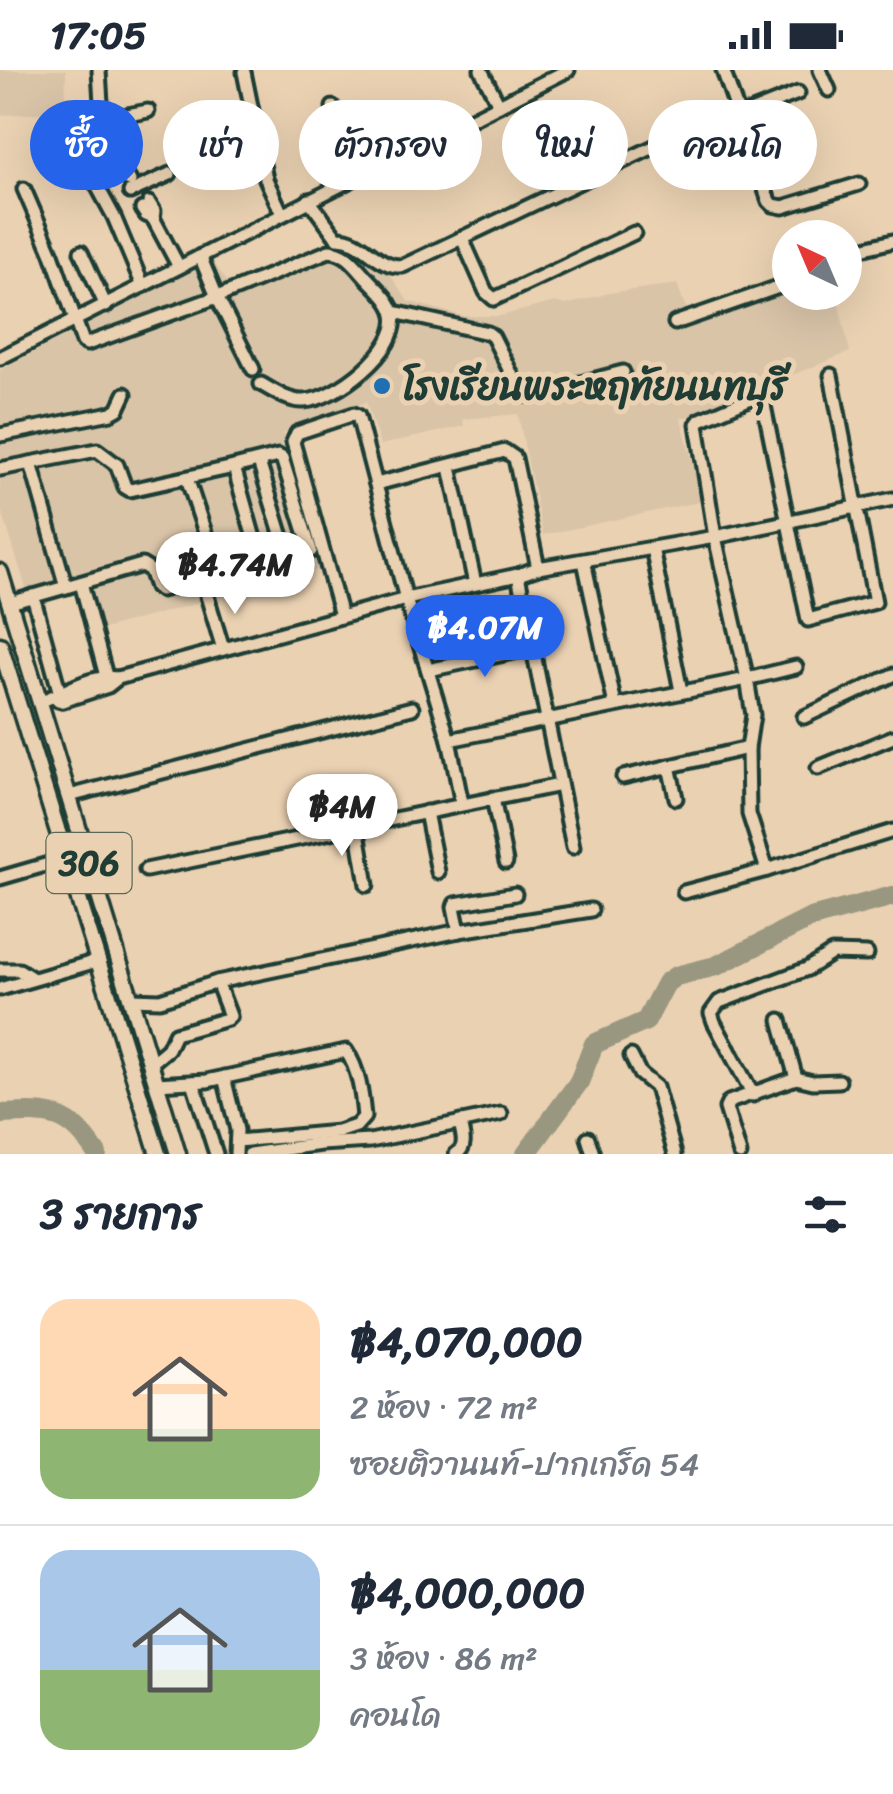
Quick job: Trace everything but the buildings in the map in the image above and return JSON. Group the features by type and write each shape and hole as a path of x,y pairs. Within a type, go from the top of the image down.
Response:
{"main road":[{"name":"306","path":"0,572 53,698 69,796 178,1154"},
{"name":"306","path":"0,645 158,1154"},
{"path":"66,859 86,854"}],"street":[{"path":"100,70 101,100"},
{"path":"481,70 499,104"},
{"path":"482,112 568,70"},
{"path":"723,70 734,100"},
{"path":"820,70 829,90"},
{"path":"244,72 266,178 282,214"},
{"path":"780,100 798,93"},
{"path":"143,113 148,112"},
{"path":"308,200 337,238 350,238 386,264 403,266 648,150"},
{"path":"140,198 163,180"},
{"path":"765,190 773,206 783,207 859,184"},
{"path":"24,188 83,342 217,297 329,251 344,254 394,312 386,343 349,384 321,397 302,402 261,384"},
{"path":"99,190 143,286"},
{"path":"135,190 178,267"},
{"path":"0,358 327,190"},
{"path":"462,238 486,292 494,299 634,233"},
{"path":"862,250 892,244"},
{"path":"81,252 106,306"},
{"path":"200,256 253,369"},
{"path":"676,323 772,290"},
{"path":"394,312 488,332 524,395 623,372"},
{"path":"767,870 749,814 752,715 748,679 714,537 697,422 758,395 764,398 808,620 875,602 831,375"},
{"path":"0,435 111,414 126,394"},
{"path":"341,616 293,442 294,436 356,414 406,599 450,740 462,804"},
{"path":"0,469 97,450 117,465 125,487 130,490 278,456 283,460 311,551 161,590 150,570 142,566 10,603"},
{"path":"376,484 505,451 512,454 538,568"},
{"path":"258,462 288,556"},
{"path":"30,464 66,587"},
{"path":"234,467 261,563"},
{"path":"450,467 475,584"},
{"path":"187,478 219,574"},
{"path":"33,596 53,698 112,677 406,599 538,568 787,523 893,499"},
{"path":"652,548 681,691"},
{"path":"584,561 615,705"},
{"path":"518,575 573,848"},
{"path":"81,583 112,677"},
{"path":"207,596 223,649"},
{"path":"428,670 533,648"},
{"path":"450,740 796,667"},
{"path":"804,718 893,676"},
{"path":"69,796 412,708"},
{"path":"818,768 893,737"},
{"path":"623,777 748,748"},
{"path":"669,766 676,798"},
{"path":"146,870 560,785"},
{"path":"493,798 506,862"},
{"path":"426,812 438,872"},
{"path":"357,826 367,886"},
{"path":"684,892 893,831"},
{"path":"0,878 66,859"},
{"path":"458,931 456,904 515,894"},
{"path":"130,999 160,1000 217,982 458,931 591,910"},
{"path":"753,1095 714,1022 714,1007 807,969 832,953 867,954"},
{"path":"0,989 97,960"},
{"path":"0,970 19,970 33,979"},
{"path":"150,1064 168,1049 175,1034 229,1018 217,982"},
{"path":"780,1020 796,1078"},
{"path":"156,1084 224,1077 346,1051 353,1060 364,1117 345,1131 237,1148 224,1077"},
{"path":"631,1056 640,1074 656,1087 675,1154"},
{"path":"740,1154 726,1104 796,1078 840,1081"},
{"path":"193,1082 216,1154"},
{"path":"250,1154 322,1144 372,1148 501,1114"},
{"path":"456,1154 464,1143 460,1122"},
{"path":"588,1138 593,1154"}],"shaded area":[{"path":"0,70 66,70 65,100 30,100 30,114 0,115"},
{"name":"โรงเรียนพระหฤทัยนนทบุรี","path":"348,240 391,276 408,301 463,316 500,316 555,302 566,305 609,293 677,284 690,319 772,292 772,310 840,310 850,352 681,419 703,501 543,535 518,414 463,419 464,426 380,445 366,402 284,433 322,569 100,630 90,590 31,604 0,505 0,370 212,260 232,289"}],"waterway":[{"path":"526,1154 579,1082 594,1044 646,1021 666,983 676,976 716,966 811,918 893,896"},
{"path":"0,1114 56,1116 76,1128 97,1154"}],"place":[{"name":"โรงเรียนพระหฤทัยนนทบุรี","path":"382,386"}]}
